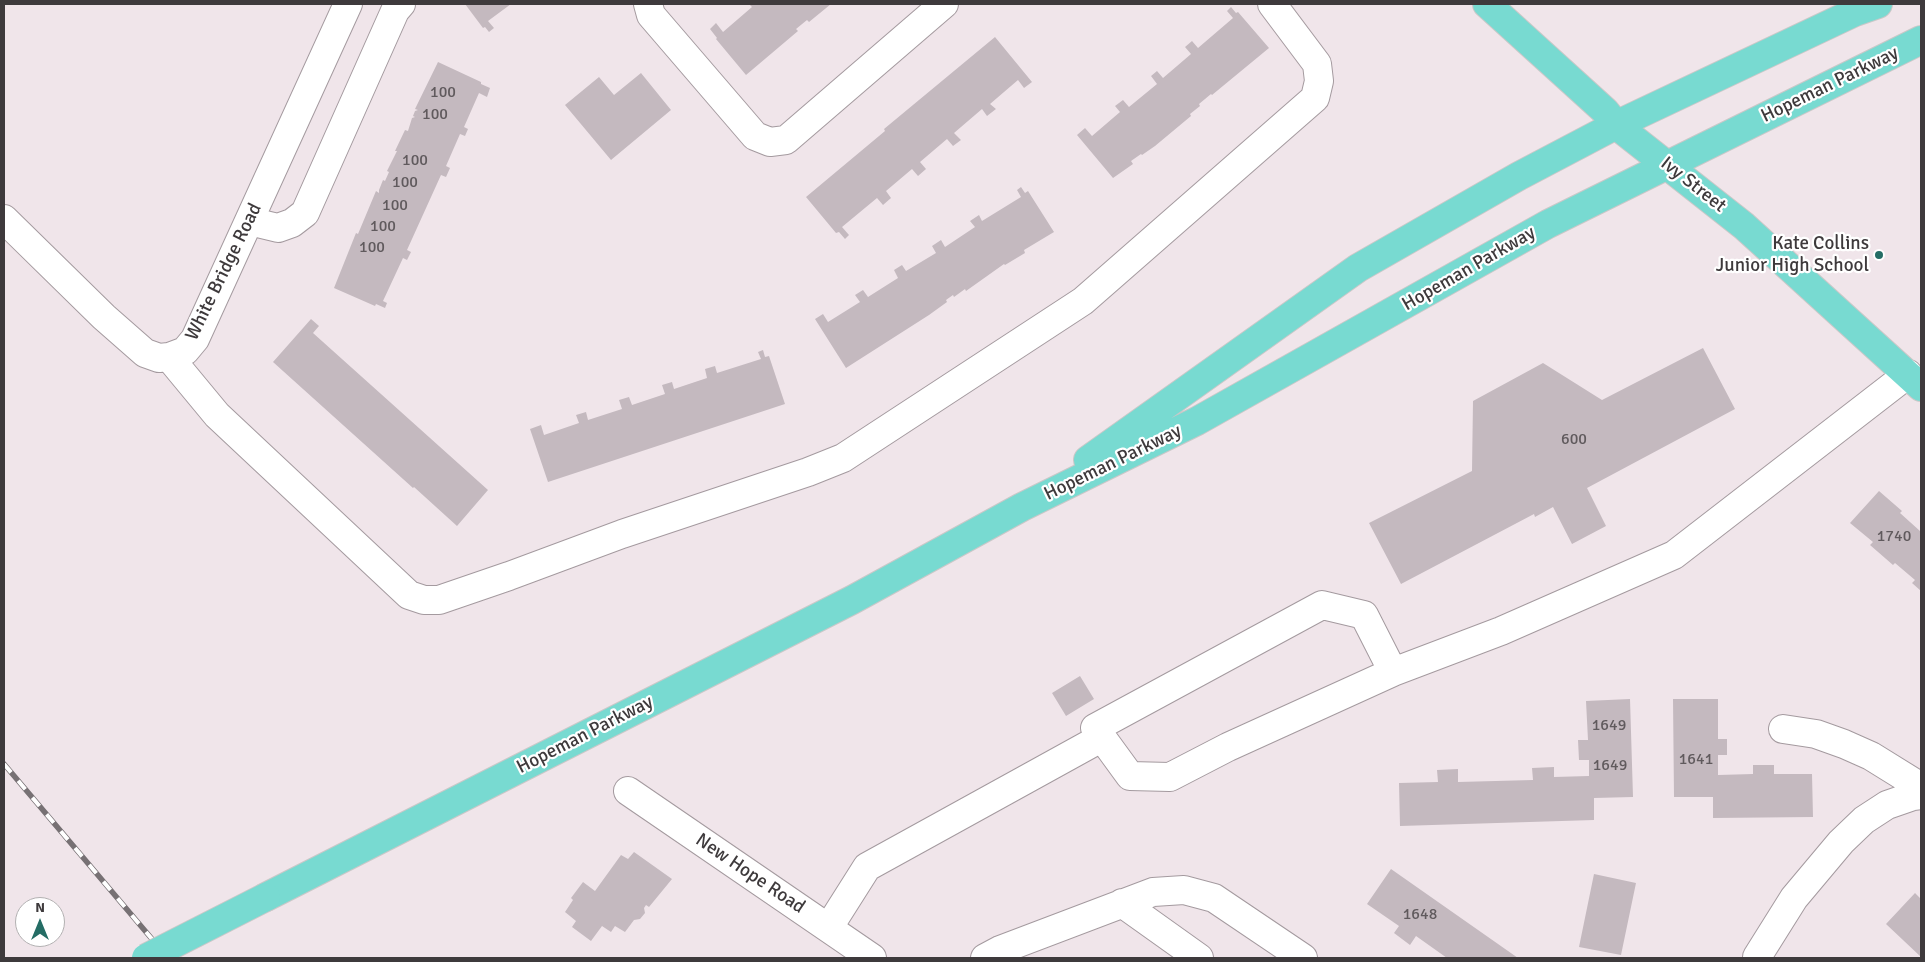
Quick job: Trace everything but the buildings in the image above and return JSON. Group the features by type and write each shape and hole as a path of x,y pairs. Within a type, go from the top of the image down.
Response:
{"main road":[{"name":"Ivy Street","path":"1486,4 1605,112 1616,125 1744,226 1914,381"},
{"name":"Hopeman Parkway","path":"1022,507 1358,268 1519,176 1616,125 1856,12 1878,4"},
{"name":"Hopeman Parkway","path":"146,958 852,600 1022,507 1197,422 1548,224 1921,40"}],"street":[{"name":"White Bridge Road","path":"4,219 104,317 144,353 158,358 169,357 185,351 195,339 348,4"},
{"path":"249,221 278,228 292,223 305,213 395,11 401,4"},
{"path":"648,4 651,15 755,136 770,142 786,140 944,4"},
{"path":"169,357 217,415 409,595 424,600 440,600 622,534 808,472 843,458 1083,301 1315,98 1319,81 1317,64 1272,4"},
{"path":"1393,672 1364,615 1322,605 1095,728 1130,776 1170,777 1228,747 1393,672 1502,631 1674,555 1914,381"},
{"path":"1783,729 1816,734 1844,744 1871,756 1921,787"},
{"path":"829,927 866,867 1101,738"},
{"name":"New Hope Road","path":"628,791 872,958"},
{"path":"1758,958 1794,898 1841,842 1864,820 1887,805 1921,795"},
{"path":"985,958 1000,950 1153,892 1184,890 1214,898 1303,958"},
{"path":"1122,903 1199,958"}],"railway":[{"path":"4,764 168,958"}],"place":[{"name":"Kate Collins Junior High School","path":"1879,255"}]}
